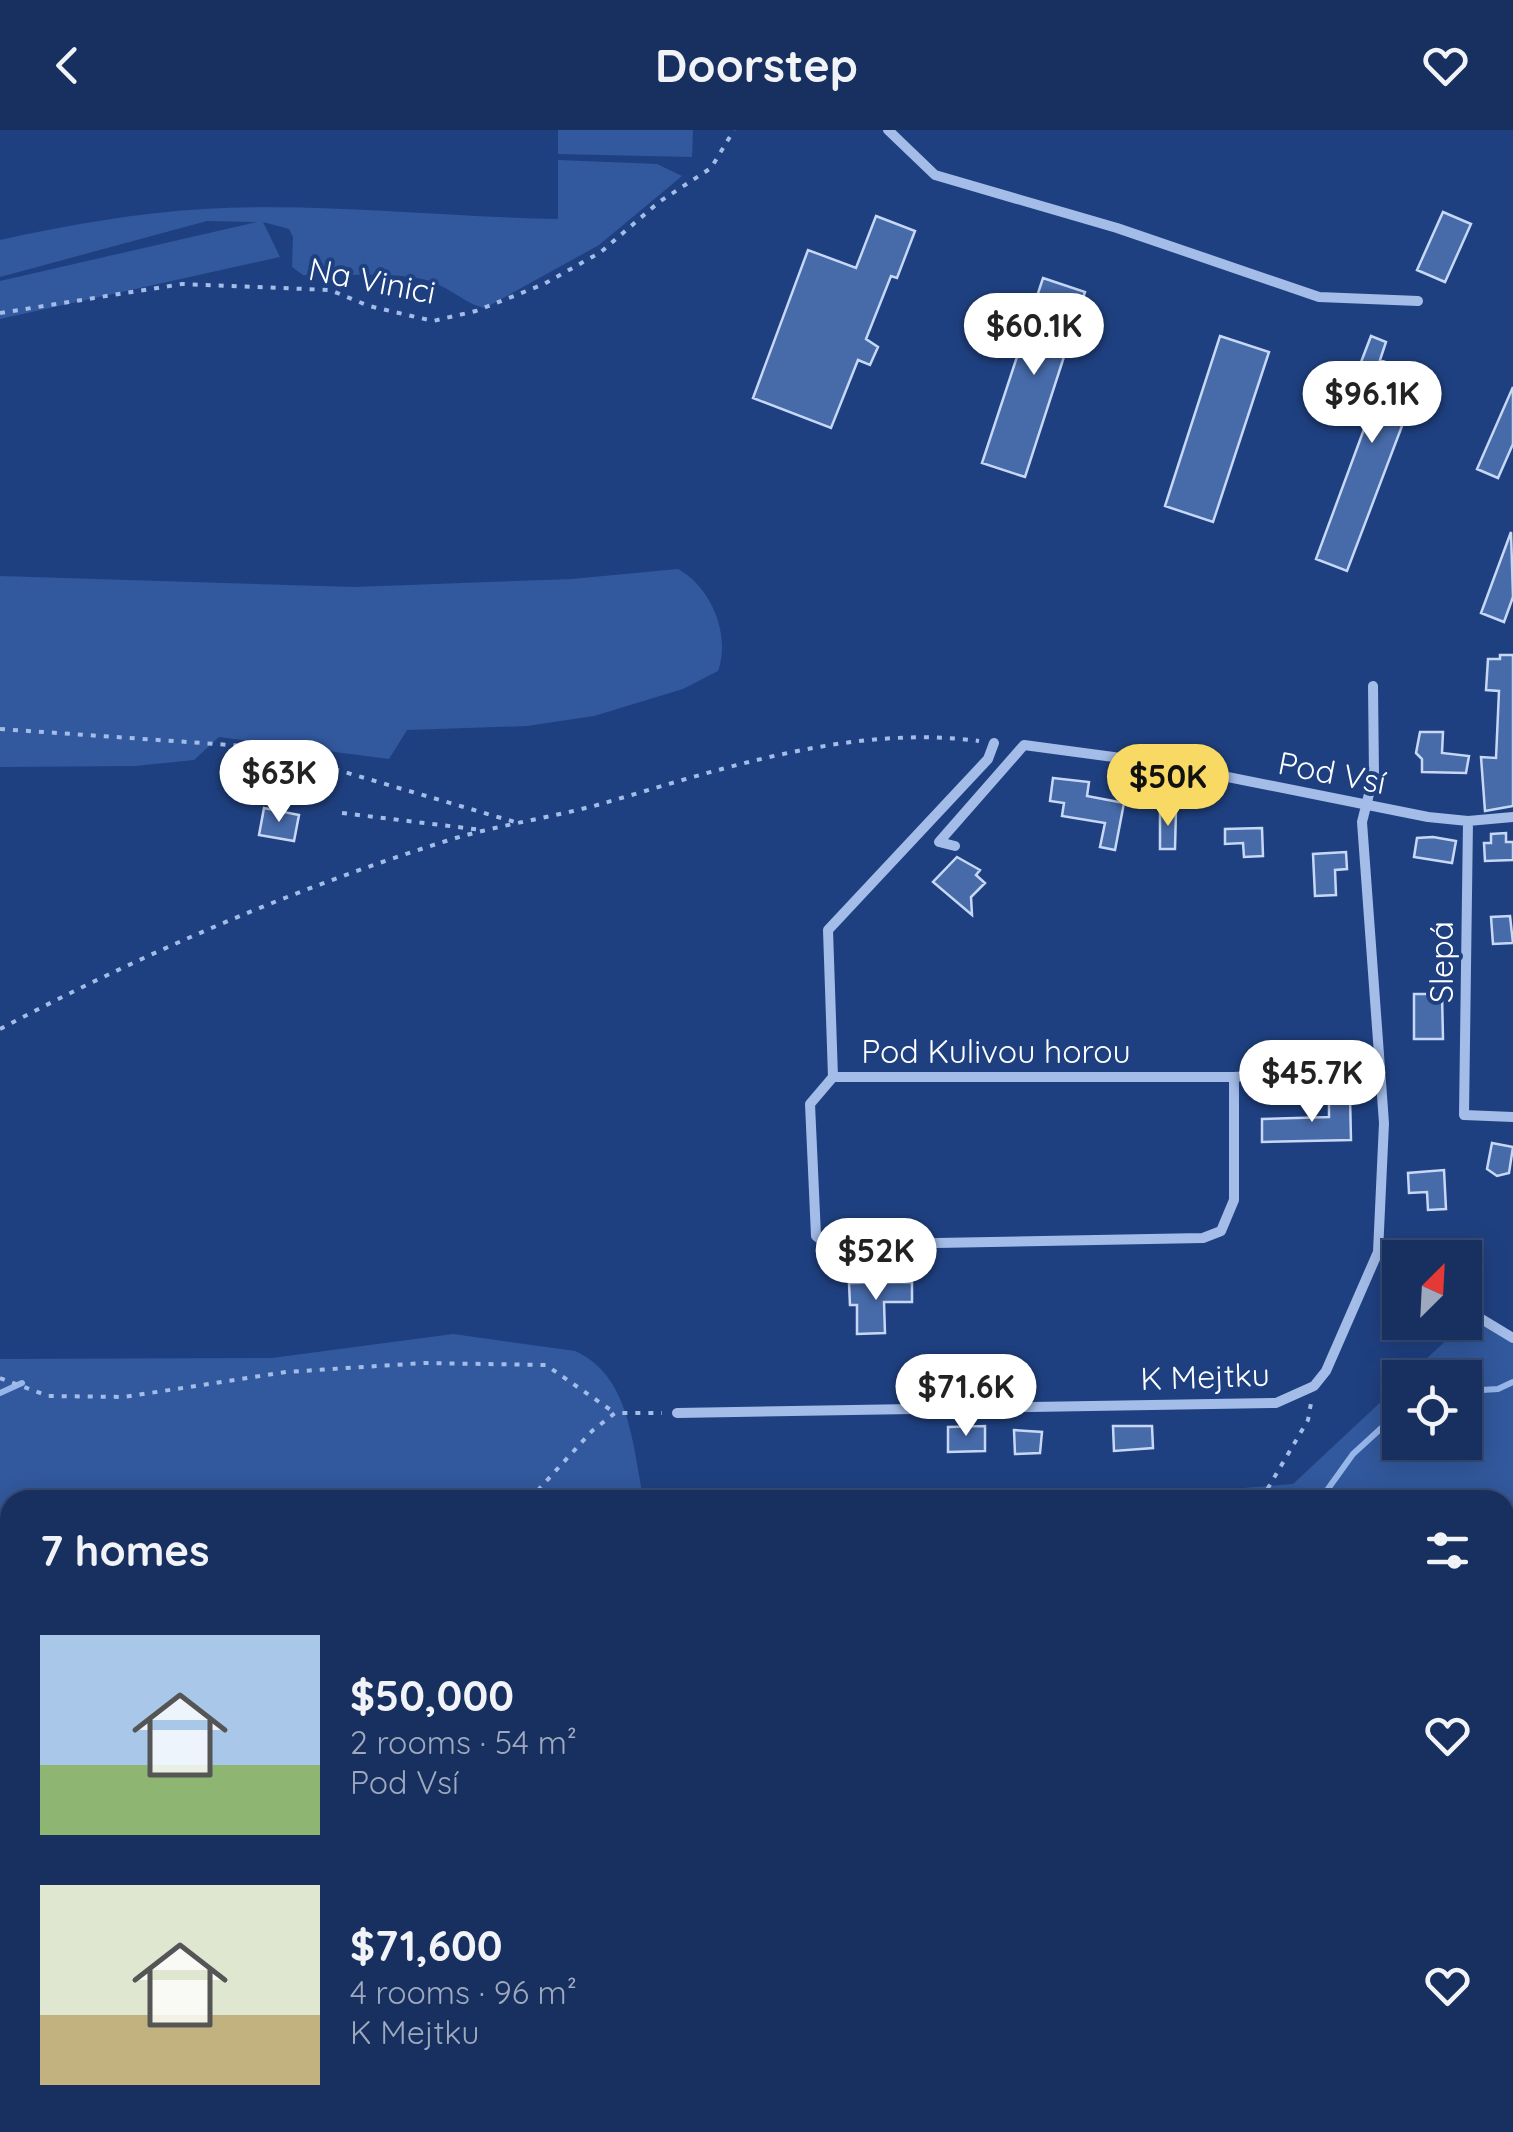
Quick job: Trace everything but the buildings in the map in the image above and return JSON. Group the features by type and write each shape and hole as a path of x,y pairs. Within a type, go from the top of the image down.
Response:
{"street":[{"path":"888,130 935,175 1117,228 1319,297 1418,300"},
{"name":"K Mejtku","path":"677,1412 1276,1403 1314,1386 1357,1307 1378,1252 1384,1122 1362,822 1374,774 1372,686"},
{"path":"832,1078 828,930 988,759 994,743"},
{"name":"Pod Vsí","path":"955,846 938,842 1024,745 1158,764 1367,807 1468,821 1513,817"},
{"name":"Slepá","path":"1468,821 1464,1114 1513,1117"},
{"name":"Pod Kulivou horou","path":"1234,1078 1234,1200 1220,1231 1203,1238 828,1244 816,1236 810,1104 832,1078 1234,1078 1379,1067"},
{"path":"1378,1252 1382,1255"},
{"path":"1482,1319 1513,1338"}],"path":[{"name":"Na Vinici","path":"0,313 182,284 330,290 369,306 433,321 476,311 544,284 601,252 659,202 711,168 734,130"},
{"path":"0,729 259,747 520,824"},
{"path":"0,1029 78,988 326,881 487,830 732,765 830,748 908,740 994,743"},
{"path":"342,814 487,830"},
{"path":"0,1378 48,1396 124,1397 286,1372 424,1363 546,1365 614,1413 677,1412"},
{"path":"1267,1490 1308,1420 1314,1386"},
{"path":"538,1490 592,1430 614,1413"}],"shaded area":[{"path":"558,130 693,130 692,157 558,154"},
{"path":"558,160 657,164 682,176 599,245 485,308 422,279 303,275 292,267 293,237 289,229 263,222 280,257 0,319 0,281 257,222 207,221 0,277 0,240 153,213 249,207 558,219"},
{"path":"678,569 700,587 715,613 722,642 718,671 683,689 594,716 527,726 407,730 389,759 219,737 194,760 135,766 0,767 0,576 354,587 572,579"},
{"path":"1482,1322 1513,1335 1513,1490 1216,1490 1293,1484 1382,1401 1382,1460 1482,1460 1482,1360 1425,1360 1446,1340 1482,1340"},
{"path":"453,1334 575,1351 594,1362 608,1377 626,1415 642,1490 0,1490 0,1359 272,1358"}],"waterway":[{"path":"1482,1390 1498,1389 1513,1382"},
{"path":"0,1393 22,1383"},
{"path":"1327,1490 1353,1454 1382,1427"}]}
